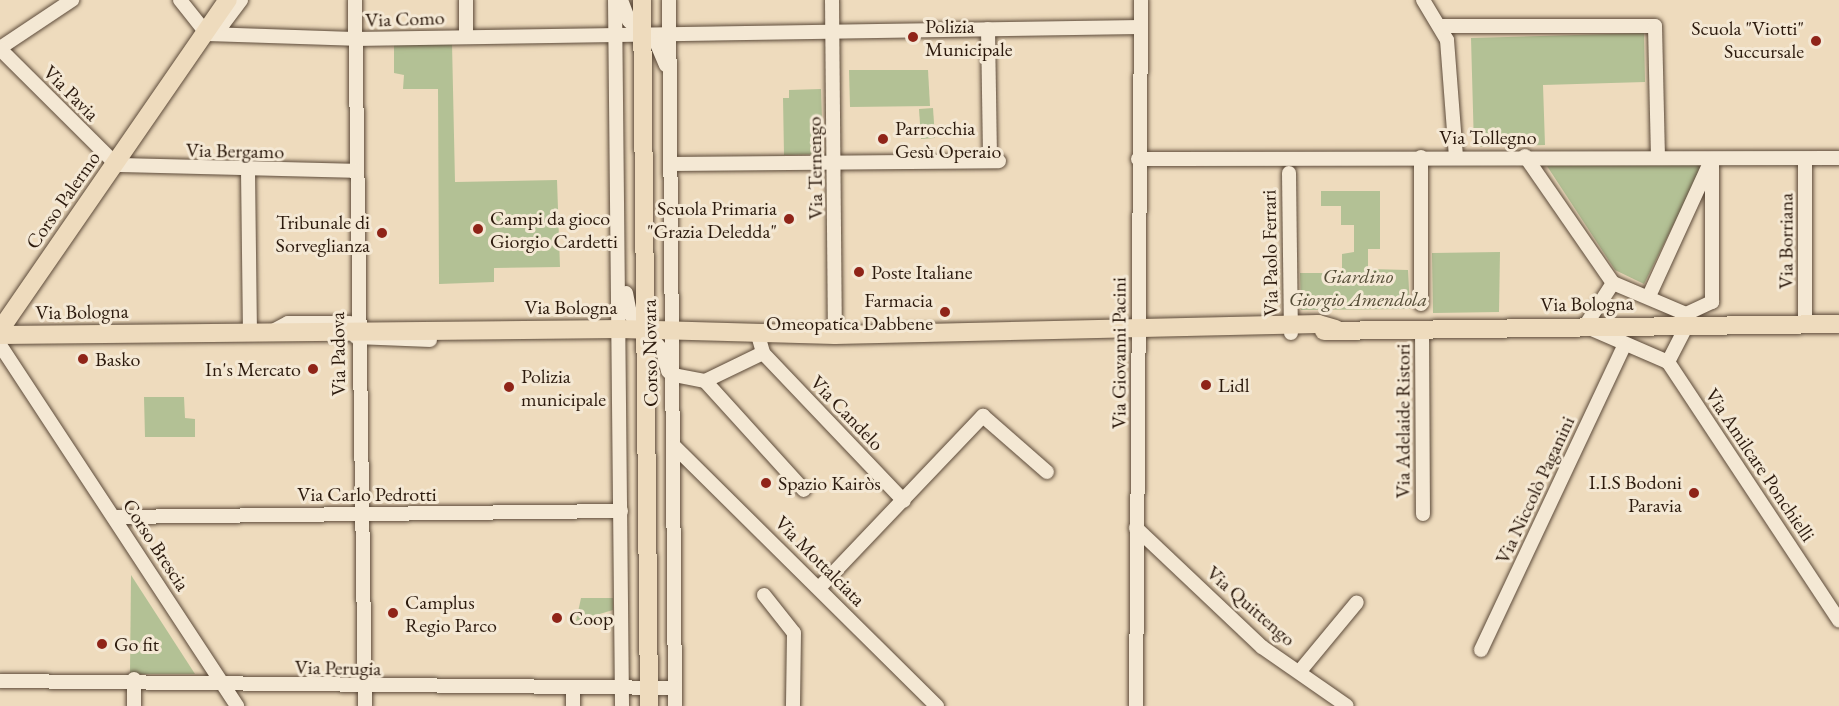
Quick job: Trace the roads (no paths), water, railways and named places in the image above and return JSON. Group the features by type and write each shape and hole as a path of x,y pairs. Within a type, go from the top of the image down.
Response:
{"main road":[{"name":"Corso Palermo","path":"1,334 228,0"},
{"name":"Corso Novara","path":"642,0 648,697"},
{"name":"Via Bologna","path":"1,334 250,332 356,328 620,329 761,344 835,334 1585,326 1686,319 1839,324"}],"street":[{"path":"0,49 72,0"},
{"path":"180,0 208,28"},
{"name":"Corso Palermo","path":"208,28 223,24 241,0"},
{"name":"Via Padova","path":"355,0 356,328 362,513 364,706"},
{"path":"466,0 466,36"},
{"name":"Corso Novara","path":"615,0 622,706"},
{"path":"621,0 629,21 658,45 669,75"},
{"name":"Corso Novara","path":"669,0 674,375 675,706"},
{"name":"Via Ternengo","path":"832,0 835,334"},
{"name":"Via Giovanni Pacini","path":"1136,706 1136,528 1140,330 1137,159 1141,0"},
{"path":"1423,0 1447,39 1456,156"},
{"path":"1440,26 1655,26 1658,158"},
{"name":"Via Como","path":"208,28 354,39 1140,27"},
{"path":"670,164 995,161 988,29"},
{"name":"Via Pavia","path":"0,49 118,159"},
{"name":"Via Tollegno","path":"1137,159 1456,156 1839,158"},
{"path":"1525,156 1613,283 1649,296 1686,319"},
{"path":"1421,157 1421,304"},
{"name":"Via Bergamo","path":"118,159 137,169 355,171"},
{"path":"1613,283 1585,326 1624,346 1668,362 1686,319 1712,302 1712,159"},
{"path":"1649,296 1712,159"},
{"name":"Via Borriana","path":"1805,159 1805,324"},
{"path":"248,171 250,332"},
{"name":"Via Paolo Ferrari","path":"1289,173 1291,329"},
{"path":"619,265 630,314 663,351 674,401"},
{"name":"Via Adelaide Ristori","path":"1422,328 1424,514"},
{"name":"Corso Brescia","path":"1,334 114,517 237,706"},
{"name":"Via Bologna","path":"705,381 761,344"},
{"name":"Via Candelo","path":"761,344 903,501"},
{"name":"Via Niccolò Paganini","path":"1481,650 1624,346"},
{"name":"Via Amilcare Ponchielli","path":"1668,362 1839,620"},
{"path":"674,375 705,381 804,490"},
{"path":"819,588 983,416 1047,472"},
{"name":"Via Mottalciata","path":"674,446 937,706"},
{"name":"Via Carlo Pedrotti","path":"114,517 621,511"},
{"name":"Via Quittengo","path":"1136,528 1262,647 1300,671 1347,706"},
{"path":"764,595 794,633 794,706"},
{"path":"1300,671 1357,602"},
{"path":"134,679 134,706"},
{"name":"Via Perugia","path":"0,681 134,679 364,689 622,688 648,697 675,688"},
{"path":"573,688 573,706"}],"place":[{"name":"Polizia Municipale","path":"913,37"},
{"name":"Scuola \"Viotti\" Succursale","path":"1816,41"},
{"name":"Parrocchia Gesù Operaio","path":"883,139"},
{"name":"Scuola Primaria \"Grazia Deledda\"","path":"789,219"},
{"name":"Campi da gioco Giorgio Cardetti","path":"478,229"},
{"name":"Tribunale di Sorveglianza","path":"382,233"},
{"name":"Poste Italiane","path":"859,272"},
{"name":"Farmacia Omeopatica Dabbene","path":"945,312"},
{"name":"Basko","path":"83,359"},
{"name":"In's Mercato","path":"313,369"},
{"name":"Lidl","path":"1206,385"},
{"name":"Polizia municipale","path":"509,387"},
{"name":"Spazio Kairòs","path":"766,483"},
{"name":"I.I.S Bodoni Paravia","path":"1694,493"},
{"name":"Camplus Regio Parco","path":"393,613"},
{"name":"Coop","path":"557,618"},
{"name":"Go fit","path":"102,644"}],"park label":[{"name":"Giardino Giorgio Amendola","path":"1358,288"}]}
